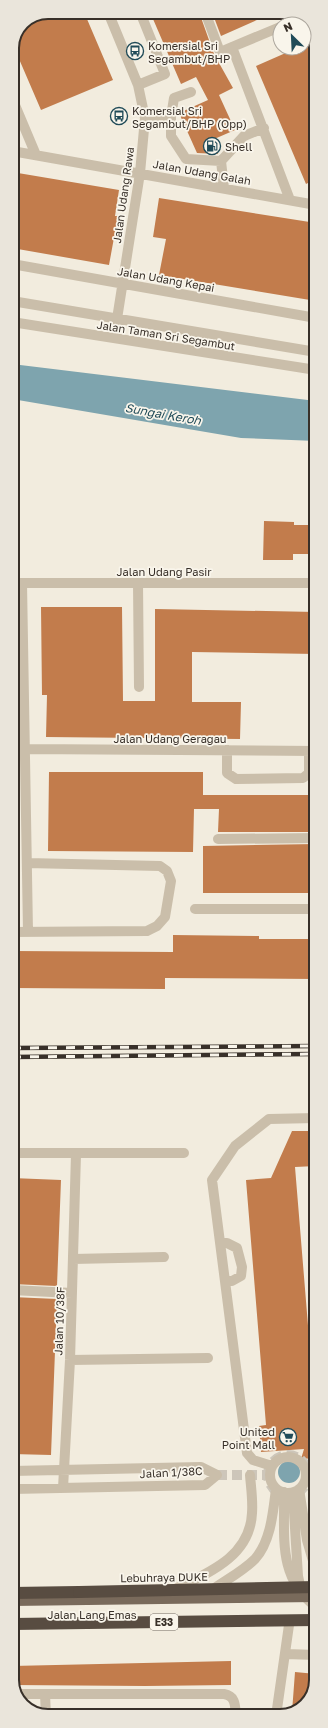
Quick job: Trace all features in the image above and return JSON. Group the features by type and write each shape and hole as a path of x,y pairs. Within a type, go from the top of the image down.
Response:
{"highway":[{"name":"Lebuhraya DUKE","path":"19,1593 309,1587"},
{"name":"E33","path":"19,1625 309,1620"}],"main road":[{"name":"Jalan Lang Emas","path":"19,1601 309,1597"},
{"name":"Jalan Lang Emas","path":"19,1625 309,1625"}],"street":[{"name":"Jalan Udang Rawa","path":"111,19 138,85 145,118 140,173 114,338"},
{"path":"138,85 165,74 143,19"},
{"path":"208,19 220,52 272,30"},
{"path":"232,47 264,128 290,200"},
{"path":"191,92 174,98 171,117 171,136 186,159 222,161"},
{"path":"19,115 36,155"},
{"path":"145,118 171,117"},
{"path":"224,188 222,161 244,136 264,128"},
{"name":"Jalan Udang Galah","path":"19,152 309,204"},
{"name":"Jalan Udang Kepai","path":"19,265 309,317"},
{"name":"Jalan Taman Sri Segambut","path":"19,302 243,338 309,351"},
{"name":"Jalan Taman Sri Segambut","path":"19,323 309,369"},
{"name":"Jalan Udang Pasir","path":"19,583 309,583"},
{"path":"138,583 140,686"},
{"path":"19,630 24,749 28,932"},
{"name":"Jalan Udang Geragau","path":"24,749 309,751"},
{"path":"227,750 228,773 236,779 303,778 309,773"},
{"path":"218,840 309,838"},
{"path":"19,932 147,931 157,926 165,917 170,881 167,872 160,866 27,863"},
{"path":"195,909 309,909"},
{"path":"272,1466 253,1460 247,1453 212,1180 235,1146 270,1119 309,1118"},
{"path":"19,1153 184,1153"},
{"name":"Jalan 10/38F","path":"63,1488 70,1360 76,1154"},
{"path":"220,1243 227,1243 237,1248 242,1267 241,1276 232,1281 225,1281"},
{"path":"73,1259 164,1257"},
{"path":"19,1290 72,1294"},
{"path":"70,1360 208,1358"},
{"path":"309,1472 303,1464 293,1457 281,1458 272,1466 270,1478 288,1492 309,1547"},
{"name":"Jalan 1/38C","path":"19,1472 201,1467 217,1475 205,1485 19,1489"},
{"path":"157,1598 215,1569 234,1554 245,1536 251,1519 250,1475"},
{"path":"201,1598 247,1566 259,1553 271,1521 288,1492 306,1481 309,1477"},
{"path":"288,1492 298,1576 303,1597 309,1602"},
{"path":"277,1709 289,1625"},
{"path":"286,1654 309,1655"},
{"path":"23,1694 224,1694 232,1697 235,1709"},
{"path":"45,1694 46,1709"}],"water":[{"name":"Sungai Keroh","path":"19,365 309,400 309,441 241,438 19,400"},
{"path":"289,1461 297,1464 300,1472 297,1480 289,1483 281,1480 278,1472 281,1464"}],"building":[{"path":"48,19 87,19 113,80 41,110 19,59 21,37 27,27 37,21"},
{"path":"153,19 202,19 214,54 233,88 219,95 235,130 212,140 218,154 197,153 179,113 208,100 196,77 181,84"},
{"path":"215,19 259,19 221,36"},
{"path":"279,56 309,56 309,182 306,184 256,66"},
{"path":"19,173 119,190 115,216 118,216 109,265 19,249"},
{"path":"159,198 309,222 309,300 159,275 166,239 153,237"},
{"path":"264,521 294,522 294,525 309,525 309,554 293,554 293,560 263,560"},
{"path":"41,607 122,607 123,701 155,701 155,609 309,612 309,654 192,652 192,702 241,702 240,739 46,737 47,695 42,695"},
{"path":"49,772 203,772 203,795 309,795 309,832 218,832 219,809 194,809 193,852 48,851"},
{"path":"309,844 309,893 203,893 203,846"},
{"path":"173,935 259,936 259,939 309,939 309,979 165,978 165,989 19,988 19,951 173,952"},
{"path":"292,1131 309,1131 309,1166 295,1167 309,1338 309,1458 301,1459 304,1449 261,1452 259,1426 266,1425 246,1180 271,1178"},
{"path":"19,1178 61,1180 57,1286 19,1284"},
{"path":"19,1297 57,1299 51,1455 19,1454"},
{"path":"231,1661 231,1685 19,1685 19,1666"},
{"path":"295,1672 309,1673 307,1691 302,1699 292,1706"}],"tunnel":[{"path":"292,1455 299,1458 305,1464 308,1475 307,1483 299,1492 292,1495 284,1495 277,1492 269,1483 268,1471 271,1464 280,1456 292,1455"},
{"path":"217,1475 268,1475"}],"railway":[{"path":"19,1048 309,1046"},
{"path":"19,1057 309,1054"}],"place":[{"name":"Komersial Sri Segambut/BHP","path":"135,51"},
{"name":"Komersial Sri Segambut/BHP (Opp)","path":"119,116"},
{"name":"Shell","path":"212,146"},
{"name":"United Point Mall","path":"288,1437"}]}
